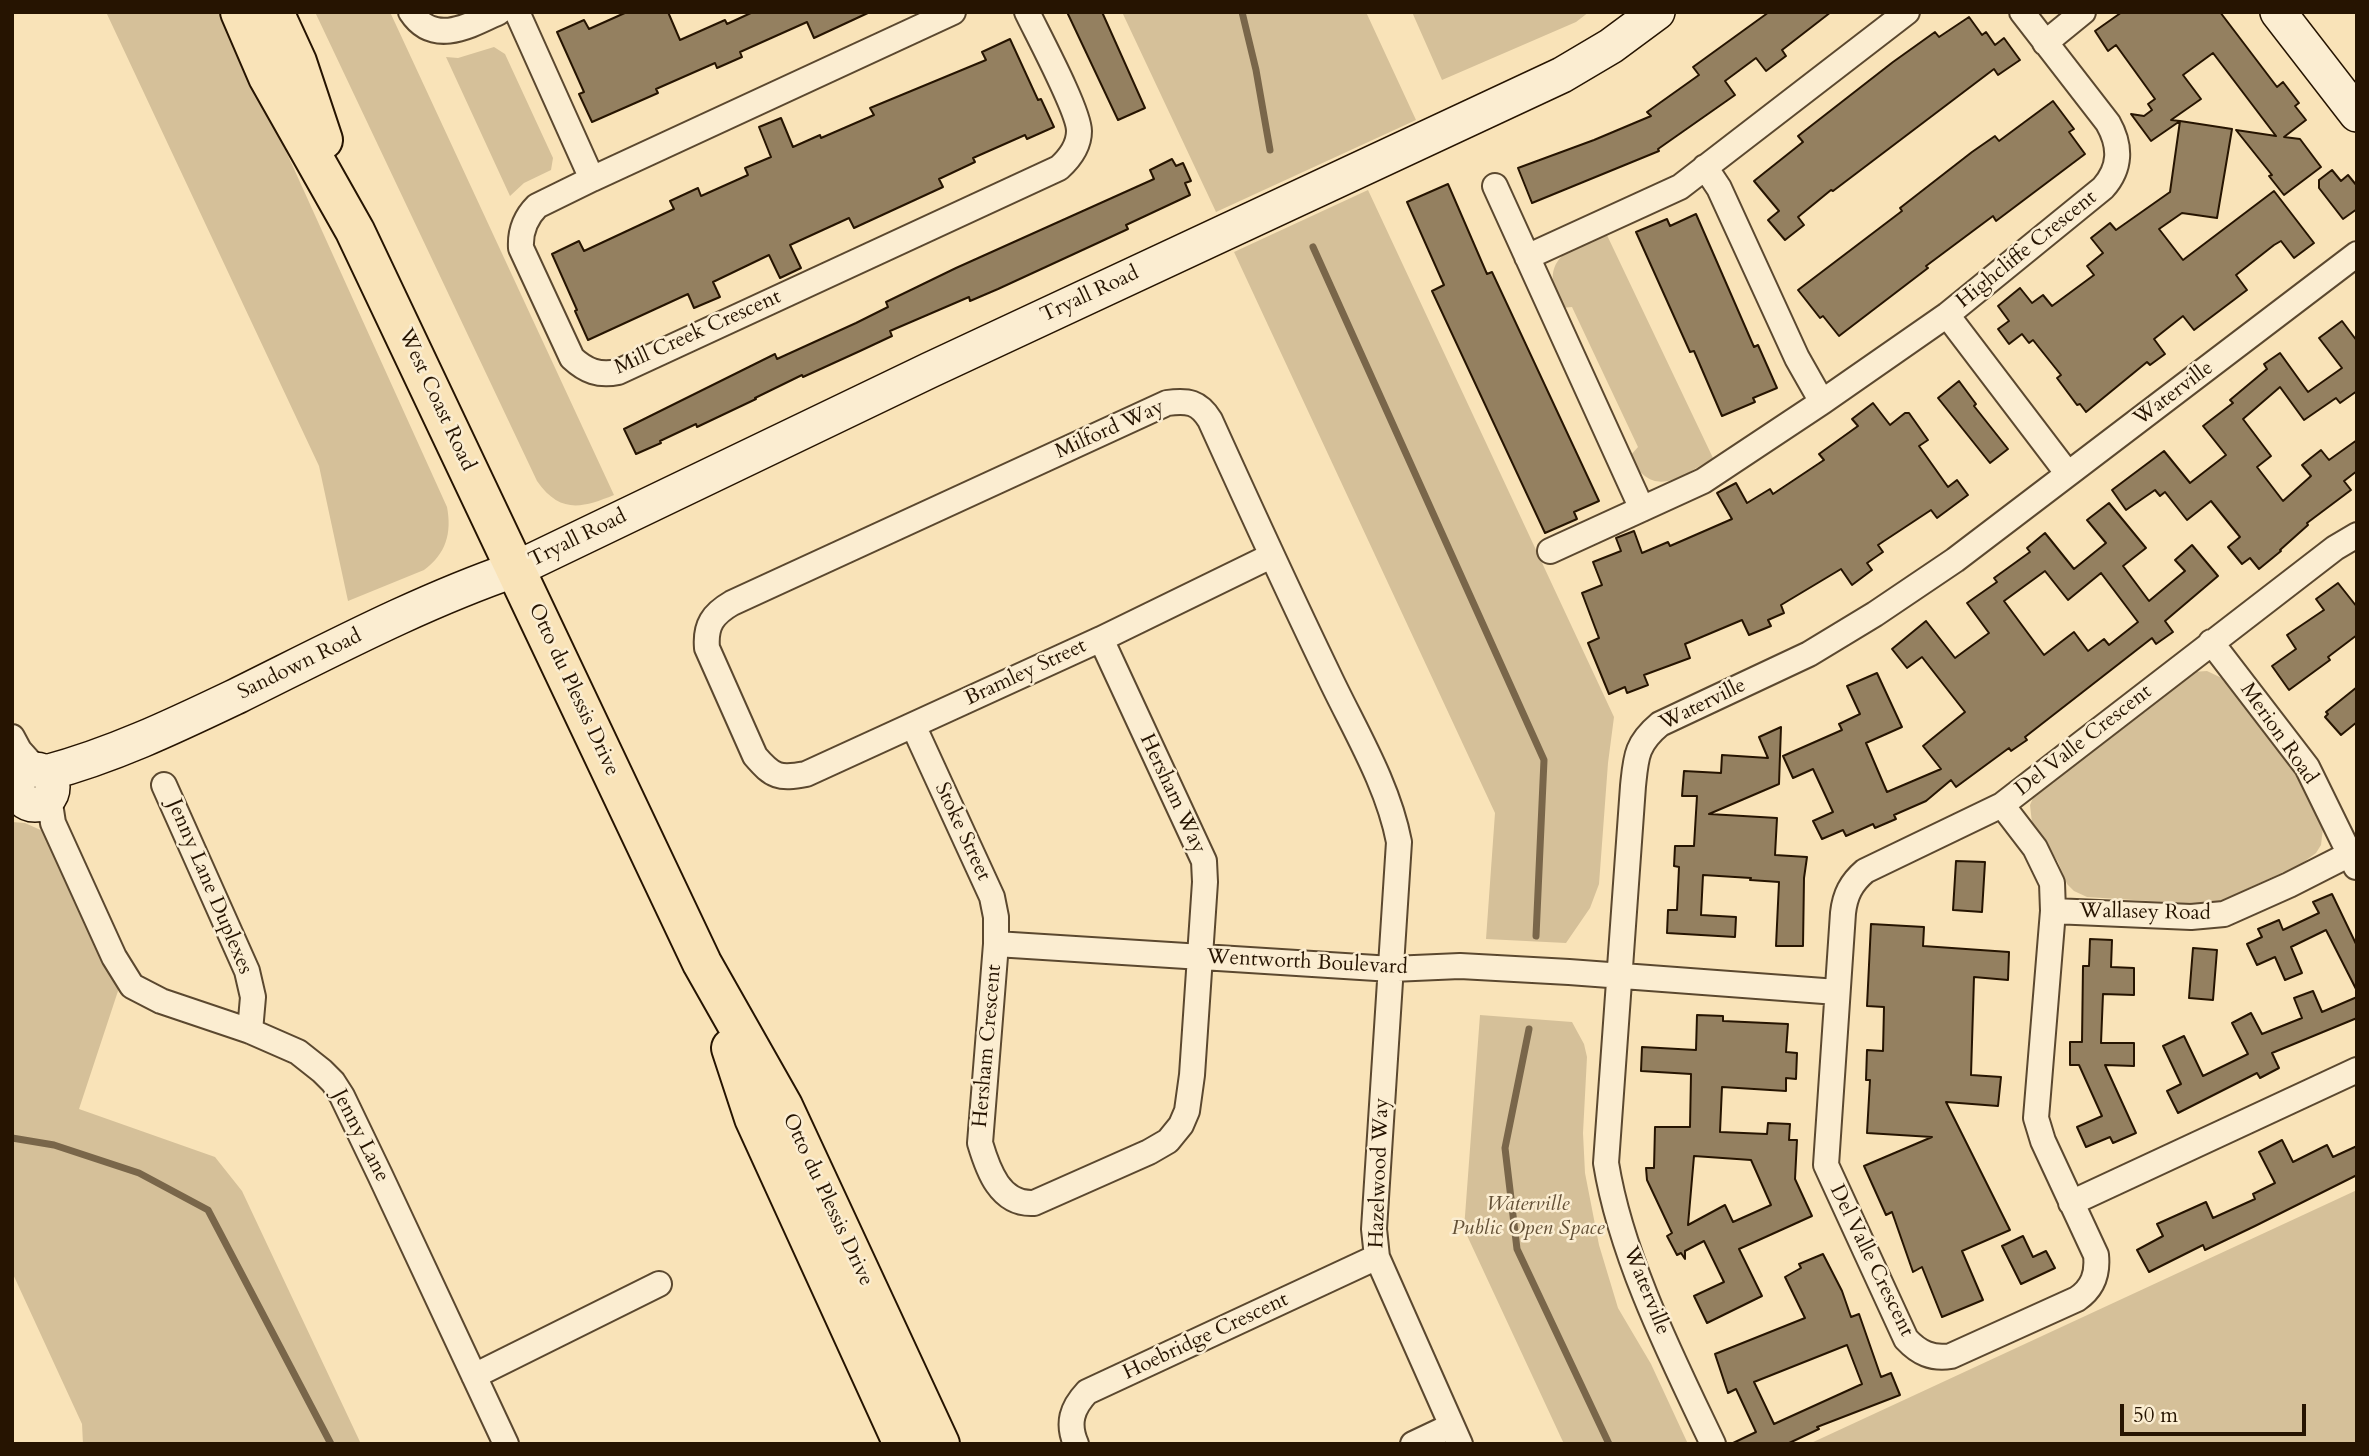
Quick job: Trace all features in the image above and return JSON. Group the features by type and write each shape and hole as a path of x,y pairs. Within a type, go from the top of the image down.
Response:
{"main road":[{"name":"West Coast Road","path":"240,12 268,77 355,231 516,569"},
{"name":"West Coast Road","path":"274,12 297,62 355,231"},
{"name":"Otto du Plessis Drive","path":"516,569 702,963 783,1106 940,1444"},
{"name":"Otto du Plessis Drive","path":"702,963 754,1118 903,1444"}],"street":[{"path":"411,12 422,24 446,32 463,29 499,12"},
{"path":"517,12 592,179"},
{"name":"Mill Creek Crescent","path":"953,12 537,206 522,229 521,248 572,358 588,370 608,374 618,372 1059,167 1073,153 1078,141 1077,118 1027,12"},
{"name":"Tryall Road","path":"516,569 955,358 1562,75 1611,46 1657,12"},
{"path":"1527,257 1680,187 1907,12"},
{"name":"Highcliffe Crescent","path":"1550,551 1703,481 1947,315 2104,188 2113,177 2118,155 2115,137 2108,123 2022,12"},
{"path":"2045,43 2083,12"},
{"path":"2278,12 2357,114"},
{"path":"1705,167 1719,188 1797,358 1822,402"},
{"path":"1495,186 1642,509"},
{"name":"Waterville","path":"1713,1444 1633,1266 1606,1163 1618,975 1637,753 1648,734 1660,724 1809,654 1955,560 2357,254"},
{"name":"Highcliffe Crescent","path":"1947,315 2068,474"},
{"name":"Milford Way","path":"776,776 766,770 755,756 707,648 707,629 718,611 1167,403 1191,403 1203,409 1210,420 1271,556 1379,782 1395,822 1399,842 1392,969"},
{"name":"Del Valle Crescent","path":"2071,1203 2096,1255 2095,1278 2085,1293 1951,1356 1932,1356 1914,1348 1906,1339 1826,1165 1837,992 1847,893 1858,877 1873,867 2002,805 2335,548 2357,536"},
{"name":"Bramley Street","path":"776,776 788,778 806,774 1101,639 1271,556"},
{"name":"Sandown Road","path":"30,784 156,734 460,589 516,569"},
{"name":"Hersham Way","path":"1101,639 1204,861 1200,958"},
{"name":"Merion Road","path":"2211,642 2307,767 2353,861"},
{"name":"Stoke Street","path":"913,725 992,897 996,917 996,943"},
{"name":"Jenny Lane","path":"30,784 114,957 132,986 161,1001 250,1031 298,1052 323,1070 342,1096 506,1444"},
{"name":"Jenny Lane Duplexes","path":"164,785 247,971 253,997 250,1031"},
{"name":"Wallasey Road","path":"2002,805 2035,848 2052,883 2053,911 2036,1118 2043,1141 2071,1203"},
{"name":"Wallasey Road","path":"2053,911 2191,917 2224,914 2289,885 2353,861"},
{"name":"Wentworth Boulevard","path":"996,943 1392,969 1460,966 1618,975"},
{"name":"Hersham Crescent","path":"996,943 980,1143 991,1174 1002,1191 1013,1200 1027,1204 1043,1201 1149,1152 1168,1141 1181,1125 1187,1111 1192,1075 1200,958"},
{"name":"Hazelwood Way","path":"1392,969 1374,1229 1377,1257 1456,1435"},
{"path":"1618,975 1837,992"},
{"path":"2071,1203 2357,1070"},
{"name":"Hoebridge Crescent","path":"1076,1444 1071,1422 1075,1405 1087,1392 1377,1257"},
{"path":"474,1376 659,1284"},
{"path":"1413,1444 1456,1435"}],"green space":[{"path":"106,12 223,12 447,507 449,526 446,542 438,557 424,570 348,601 319,466"},
{"path":"315,12 390,12 614,495 592,503 572,505 554,499 537,481"},
{"path":"1122,12 1366,12 1416,120 1216,212"},
{"path":"1412,12 1589,12 1576,22 1442,80"},
{"path":"494,47 505,54 553,158 551,170 524,183 510,196 446,57 458,58"},
{"path":"1368,190 1614,717 1599,884 1590,908 1566,943 1486,939 1495,813 1234,252"},
{"path":"1605,231 1713,458 1668,481 1648,478 1630,456 1638,447 1572,307 1561,308 1555,291 1553,278 1560,258 1579,244"},
{"path":"2207,671 2228,681 2305,784 2323,828 2321,845 2316,853 2301,864 2212,905 2087,897 2074,891 2067,884 2058,862 2032,823 2030,805 2036,791 2192,672"},
{"path":"12,822 25,823 45,832 119,988 79,1109 215,1157 242,1191 361,1444 83,1444 82,1424 12,1272"},
{"name":"Waterville Public Open Space","path":"1480,1015 1572,1022 1584,1044 1587,1057 1583,1133 1585,1173 1599,1245 1618,1308 1651,1364 1688,1444 1564,1444 1464,1229"},
{"path":"2357,1190 2357,1444 1809,1444"}],"building":[{"path":"627,12 668,12 680,40 725,20 727,24 753,12 870,12 814,38 807,22 740,52 742,57 717,68 715,63 656,89 658,93 592,122 579,94 584,92 557,32 584,20 589,29"},
{"path":"1067,12 1102,12 1145,108 1118,120"},
{"path":"1769,12 1831,12 1782,50 1786,56 1766,71 1756,58 1725,81 1735,95 1658,149 1659,151 1532,203 1518,168 1651,116 1647,112 1699,75 1693,67"},
{"path":"2122,12 2220,12 2277,87 2283,82 2299,103 2295,106 2306,120 2284,137 2300,139 2321,167 2284,195 2269,176 2272,175 2236,130 2276,136 2213,53 2183,75 2201,99 2171,120 2180,121 2151,141 2131,114 2144,116 2152,110 2148,104 2155,99 2116,45 2108,51 2095,31"},
{"path":"1969,17 1982,35 1986,32 1995,45 2004,38 2020,60 1998,75 1994,69 1831,190 1798,217 1804,225 1785,240 1768,220 1779,211 1754,181 1803,142 1798,136 1893,62 1935,32 1939,37"},
{"path":"1010,39 1038,100 1041,99 1054,127 1027,139 1025,135 973,158 975,162 939,179 943,187 854,228 849,218 790,245 801,268 780,278 769,255 713,282 720,297 694,308 688,294 588,340 552,254 579,241 584,251 674,209 670,201 698,188 701,196 748,175 745,168 771,157 759,127 781,118 793,147 820,135 821,138 874,115 870,108 986,60 982,52"},
{"path":"2053,101 2074,129 2069,132 2085,154 1996,221 1993,216 1839,336 1823,316 1820,318 1798,290 1902,211 1900,208 1972,152 1995,136 1999,141"},
{"path":"2180,121 2232,129 2217,218 2182,213 2159,229 2183,260 2274,191 2314,243 2294,258 2281,241 2274,245 2236,275 2247,290 2194,330 2183,316 2154,339 2165,354 2150,365 2147,362 2086,412 2080,404 2077,405 2057,378 2061,375 2033,340 2029,343 2022,334 2009,344 1998,329 2009,321 1998,306 2020,288 2032,303 2043,295 2052,306 2094,275 2087,266 2103,253 2091,238 2110,223 2116,230 2170,192"},
{"path":"1172,159 1176,166 1183,163 1191,181 1185,183 1190,195 1126,225 1128,229 970,301 969,297 890,331 892,336 803,377 802,375 636,454 624,429 775,354 777,359 856,323 888,307 886,302 956,268 1154,179 1150,170"},
{"path":"2332,170 2341,181 2348,175 2357,186 2357,209 2343,219 2319,188 2319,180"},
{"path":"1448,184 1487,274 1492,272 1599,501 1574,512 1577,519 1545,533 1432,291 1444,285 1407,202"},
{"path":"1696,214 1754,347 1758,345 1777,388 1753,398 1755,402 1722,416 1694,351 1690,352 1636,232 1667,219 1670,226"},
{"path":"2342,321 2357,341 2357,391 2340,403 2336,398 2304,420 2280,387 2243,419 2271,456 2257,467 2283,501 2311,476 2302,465 2321,450 2329,460 2357,440 2357,471 2344,481 2351,490 2307,523 2281,551 2259,569 2250,558 2242,564 2228,547 2240,537 2211,501 2187,520 2165,492 2160,496 2155,490 2126,510 2112,490 2164,451 2190,483 2226,455 2203,426 2233,403 2230,400 2267,369 2264,364 2280,353 2308,392 2342,368 2319,338"},
{"path":"1959,381 1976,404 1974,406 2008,449 1990,463 1938,398"},
{"path":"1873,403 1890,425 1905,413 1909,413 1928,440 1919,446 1948,487 1957,480 1968,495 1937,518 1931,510 1878,545 1883,552 1867,563 1872,570 1852,585 1841,569 1781,605 1784,613 1768,620 1771,626 1749,635 1742,620 1685,644 1690,658 1644,675 1648,685 1627,693 1625,687 1609,694 1588,643 1599,638 1582,593 1602,585 1593,562 1621,551 1616,538 1634,531 1642,553 1668,542 1670,546 1732,519 1717,493 1736,483 1747,503 1770,489 1773,494 1824,460 1819,454 1858,426 1852,419"},
{"path":"2109,503 2146,548 2123,566 2149,601 2185,571 2175,560 2192,545 2218,576 2165,621 2173,632 2156,644 2152,638 2025,737 2027,740 2011,751 2009,748 1956,787 1951,780 1926,801 1894,815 1896,819 1875,828 1873,824 1846,836 1843,830 1822,839 1813,821 1833,812 1813,769 1793,778 1783,756 1842,730 1839,724 1860,714 1847,686 1877,673 1902,727 1866,743 1887,792 1941,769 1923,746 1965,712 1922,657 1907,668 1892,649 1926,621 1955,658 1989,633 1967,603 1997,582 1994,578 2030,552 2027,548 2045,533 2074,569 2106,543 2087,520","holes":["2045,571 2068,600 2101,573 2138,622 2109,645 2104,639 2088,651 2074,632 2044,655 2004,601"]},
{"path":"2338,583 2357,607 2357,635 2328,657 2330,660 2289,690 2272,666 2296,649 2287,635 2324,610 2316,599"},
{"path":"2357,687 2357,722 2341,735 2325,717 2328,714 2326,712"},
{"path":"1781,727 1779,784 1709,814 1777,818 1775,855 1807,857 1803,946 1776,946 1779,882 1750,880 1751,878 1703,875 1701,915 1736,917 1735,937 1667,933 1668,910 1677,910 1679,867 1674,866 1675,846 1694,846 1697,796 1682,796 1684,771 1721,773 1722,755 1768,758 1759,737"},
{"path":"1956,861 1985,862 1982,912 1953,910"},
{"path":"2332,894 2357,946 2357,991 2326,930 2291,947 2302,973 2285,980 2275,957 2257,965 2247,944 2262,937 2258,929 2279,920 2283,930 2319,913 2313,902"},
{"path":"1871,924 1924,927 1923,946 2009,952 2008,980 1974,977 1971,1075 2001,1077 1998,1106 1946,1102 2010,1230 1962,1251 1983,1300 1942,1317 1922,1267 1913,1272 1892,1212 1886,1215 1864,1166 1932,1137 1867,1133 1870,1080 1866,1080 1867,1050 1883,1051 1884,1007 1867,1006"},
{"path":"2090,939 2112,940 2111,967 2134,968 2134,995 2103,994 2101,1043 2134,1043 2134,1066 2105,1065 2136,1133 2113,1143 2110,1137 2086,1147 2077,1127 2102,1116 2079,1065 2070,1065 2070,1042 2082,1042 2083,966 2089,966"},
{"path":"2193,948 2217,950 2213,1000 2189,998"},
{"path":"2313,991 2322,1012 2357,997 2357,1018 2272,1053 2279,1068 2260,1078 2257,1073 2178,1113 2167,1091 2181,1084 2163,1046 2184,1036 2203,1076 2248,1054 2232,1023 2251,1013 2262,1034 2302,1018 2294,998"},
{"path":"1697,1015 1723,1016 1723,1021 1788,1024 1786,1052 1797,1053 1796,1079 1786,1078 1786,1091 1722,1087 1720,1132 1767,1134 1768,1123 1790,1124 1789,1140 1797,1140 1795,1179 1812,1216 1739,1249 1762,1296 1707,1323 1694,1296 1724,1282 1704,1241 1685,1251 1685,1259 1681,1253 1677,1255 1667,1236 1672,1233 1647,1180 1646,1168 1654,1168 1655,1127 1690,1127 1691,1074 1641,1071 1642,1047 1696,1050","holes":["1694,1156 1751,1160 1771,1205 1733,1222 1725,1205 1688,1225"]},
{"path":"2282,1140 2293,1162 2327,1145 2333,1157 2357,1146 2357,1175 2205,1250 2203,1245 2149,1272 2137,1250 2163,1236 2157,1224 2206,1202 2213,1218 2255,1199 2253,1194 2275,1183 2259,1152"},
{"path":"2023,1236 2033,1257 2046,1251 2055,1268 2021,1284 2002,1246"},
{"path":"1823,1254 1842,1291 1851,1317 1859,1314 1881,1377 1891,1373 1900,1395 1817,1427 1819,1429 1787,1444 1731,1444 1756,1432 1736,1389 1728,1393 1715,1354 1805,1318 1785,1277 1801,1268 1799,1264","holes":["1847,1345 1862,1384 1774,1424 1754,1382"]}],"waterway":[{"path":"1242,12 1256,70 1270,150"},
{"path":"1313,247 1544,760 1536,936"},
{"path":"1529,1029 1505,1148 1517,1249 1609,1444"},
{"path":"12,1138 54,1145 139,1173 208,1210 331,1444"}]}
